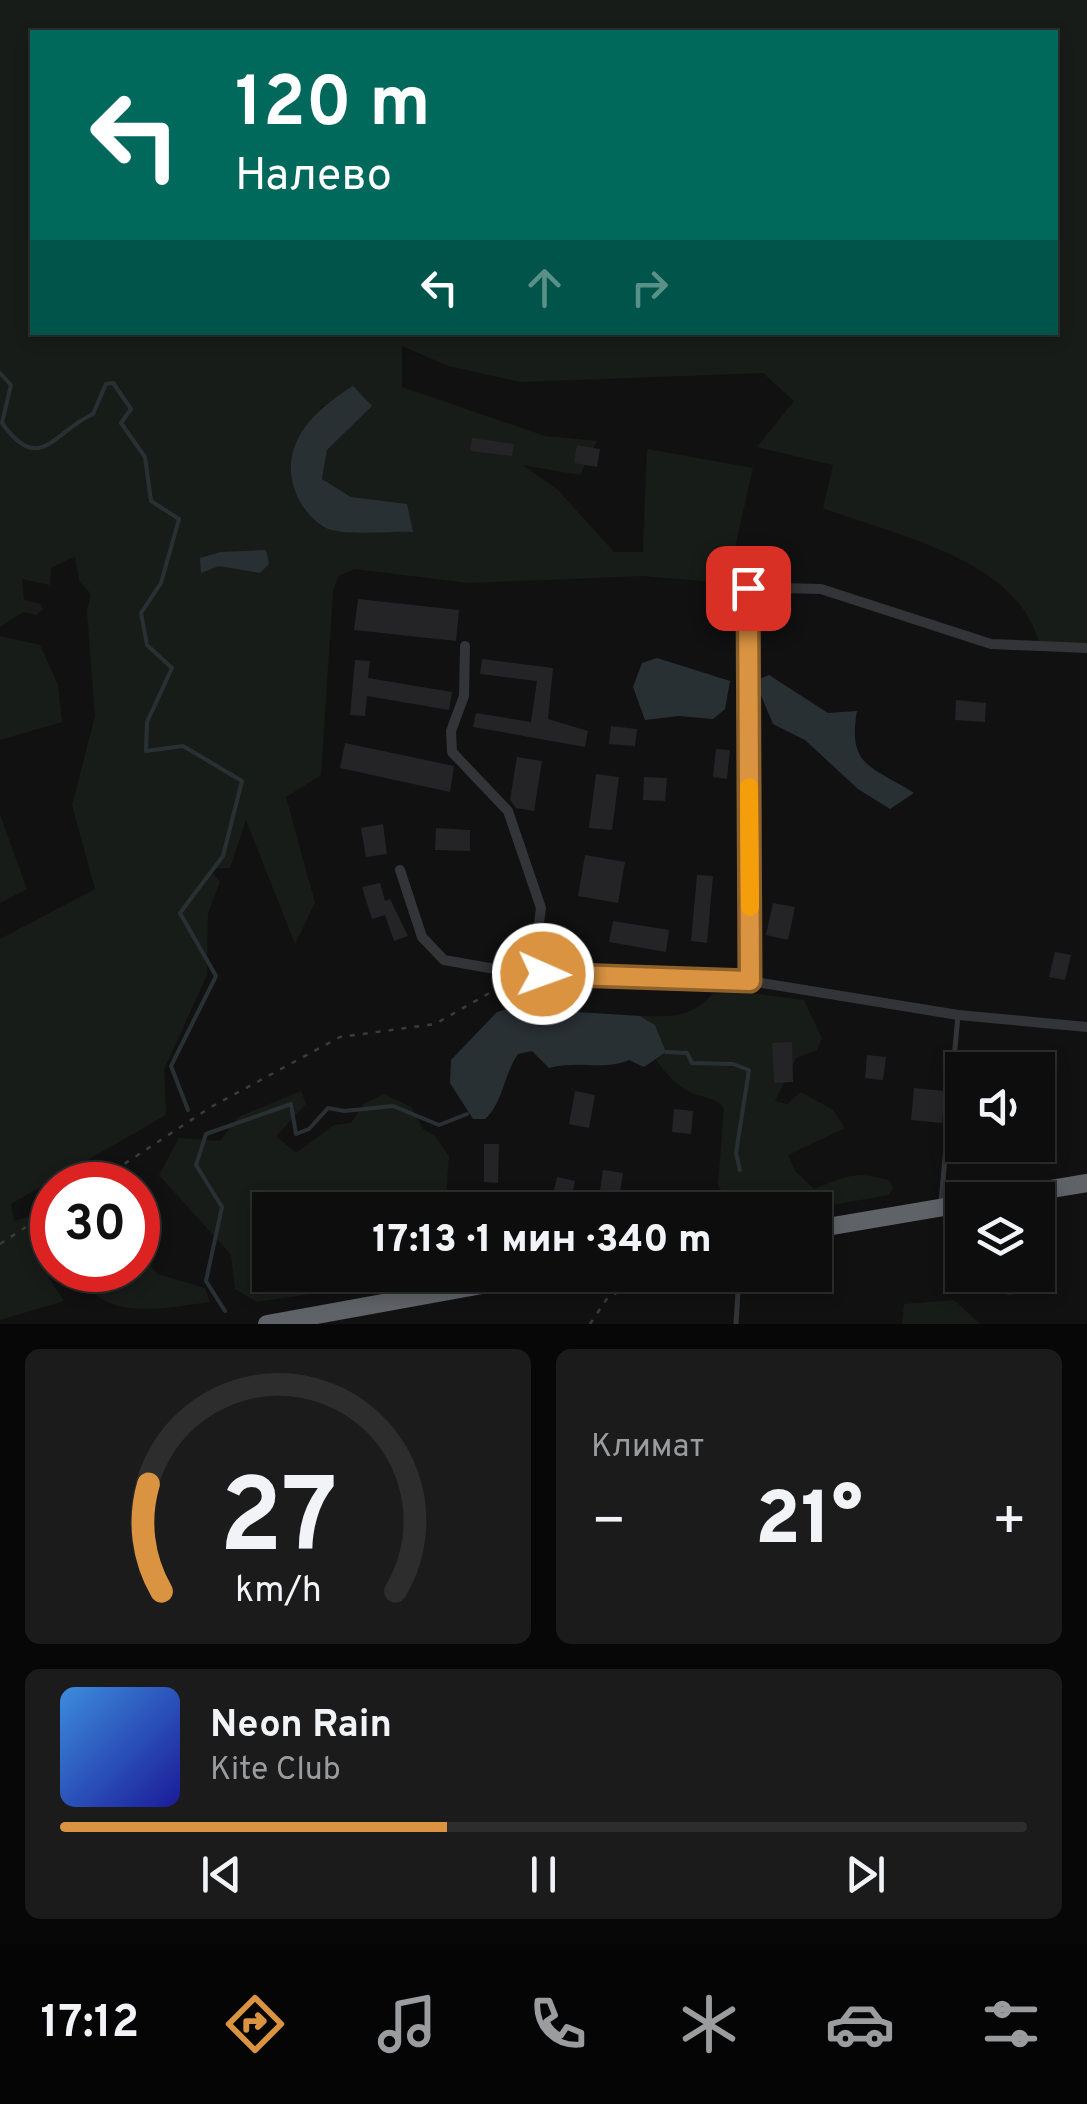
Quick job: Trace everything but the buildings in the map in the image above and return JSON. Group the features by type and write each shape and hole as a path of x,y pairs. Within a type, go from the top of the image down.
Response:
{"highway":[{"path":"1055,1188 1087,1183"},
{"path":"832,1225 945,1207"},
{"path":"267,1324 443,1292"}],"street":[{"path":"750,981 748,588 821,589 991,644 1087,648"},
{"path":"465,646 464,696 451,731 452,752 508,811 541,908 543,974"},
{"path":"400,870 422,936 438,956 524,974 750,981 958,1016 1087,1026"}],"lane":[{"path":"940,1208 958,1016"},
{"path":"736,1324 738,1292"}],"path":[{"path":"128,1162 211,1108 340,1037 434,1024 524,974"},
{"path":"0,1244 30,1224"},
{"path":"590,1324 608,1296 617,1292"}],"shaded area":[{"path":"0,0 1087,0 1087,643 1039,642 1026,613 1005,589 979,570 917,540 823,508 833,465 757,447 794,401 763,373 520,382 448,366 402,346 402,387 545,436 597,441 580,475 523,465 558,490 614,552 643,552 647,449 753,468 727,583 642,576 469,583 354,569 339,576 333,590 321,775 286,797 315,903 295,944 246,820 230,868 210,869 220,882 208,913 207,975 164,1070 166,1115 84,1162 30,1162 30,1193 11,1204 14,1221 30,1216 30,1292 58,1292 64,1301 0,1320 0,939 95,889 72,805 95,716 87,611 91,594 79,581 75,556 51,568 50,585 22,579 24,600 41,604 43,609 37,615 23,612 0,627","holes":["321,406 372,406 327,450 322,479 351,497 407,504 305,511"]},
{"path":"353,386 372,406 327,450 322,479 351,497 407,504 413,532 355,533 326,528 299,500 292,482 294,448 311,420"},
{"path":"266,550 269,564 260,573 219,566 201,573 200,558 221,552"},
{"path":"0,636 40,645 58,685 62,722 0,740"},
{"path":"657,658 730,681 725,709 713,719 678,716 645,720 633,687 642,663"},
{"path":"769,675 828,713 857,711 856,744 866,763 914,793 890,809 858,789 805,740 773,724 755,681"},
{"path":"0,815 27,889 0,903"},
{"path":"736,991 804,1000 822,1038 817,1050 796,1058 775,1101 787,1104 801,1092 833,1110 845,1128 788,1155 795,1171 814,1189 851,1176 868,1176 890,1181 893,1188 889,1195 832,1205 832,1192 722,1192 718,1184 724,1108 688,1091 668,1075 656,1060 666,1052 655,1025 640,1016 688,1012 712,994"},
{"path":"534,1001 561,1011 640,1016 655,1025 666,1052 644,1067 629,1060 610,1065 549,1068 532,1051 518,1054 491,1113 485,1119 473,1119 450,1083 451,1060 497,1012"},
{"path":"301,1091 306,1104 276,1136 296,1153 334,1125 351,1123 364,1104 384,1094 411,1107 423,1129 435,1136 449,1156 446,1192 252,1192 252,1292 324,1292 257,1302 235,1289 231,1255 160,1176 179,1138 220,1141 238,1117"},
{"path":"160,1275 205,1288 210,1302 134,1309 101,1299 94,1292 160,1292"},
{"path":"954,1300 980,1324 902,1324 904,1304"}],"waterway":[{"path":"0,373 11,385 2,423 15,439 37,448 93,414 106,384 113,383 131,409 121,423 145,457 151,501 179,519 161,583 141,613 147,645 172,668 147,722 146,751 183,746 242,781 223,856 180,913 216,976 171,1066 188,1110"},
{"path":"666,1052 687,1053 692,1063 733,1064 749,1070 736,1153 740,1170"},
{"path":"225,1311 206,1281 222,1207 196,1165 206,1134 291,1104 296,1134 309,1129 328,1108 344,1111 393,1106 439,1125 467,1114"}],"slow traffic":[{"path":"749,787 750,907"}],"route":[{"path":"543,974 750,981 748,588"}]}
